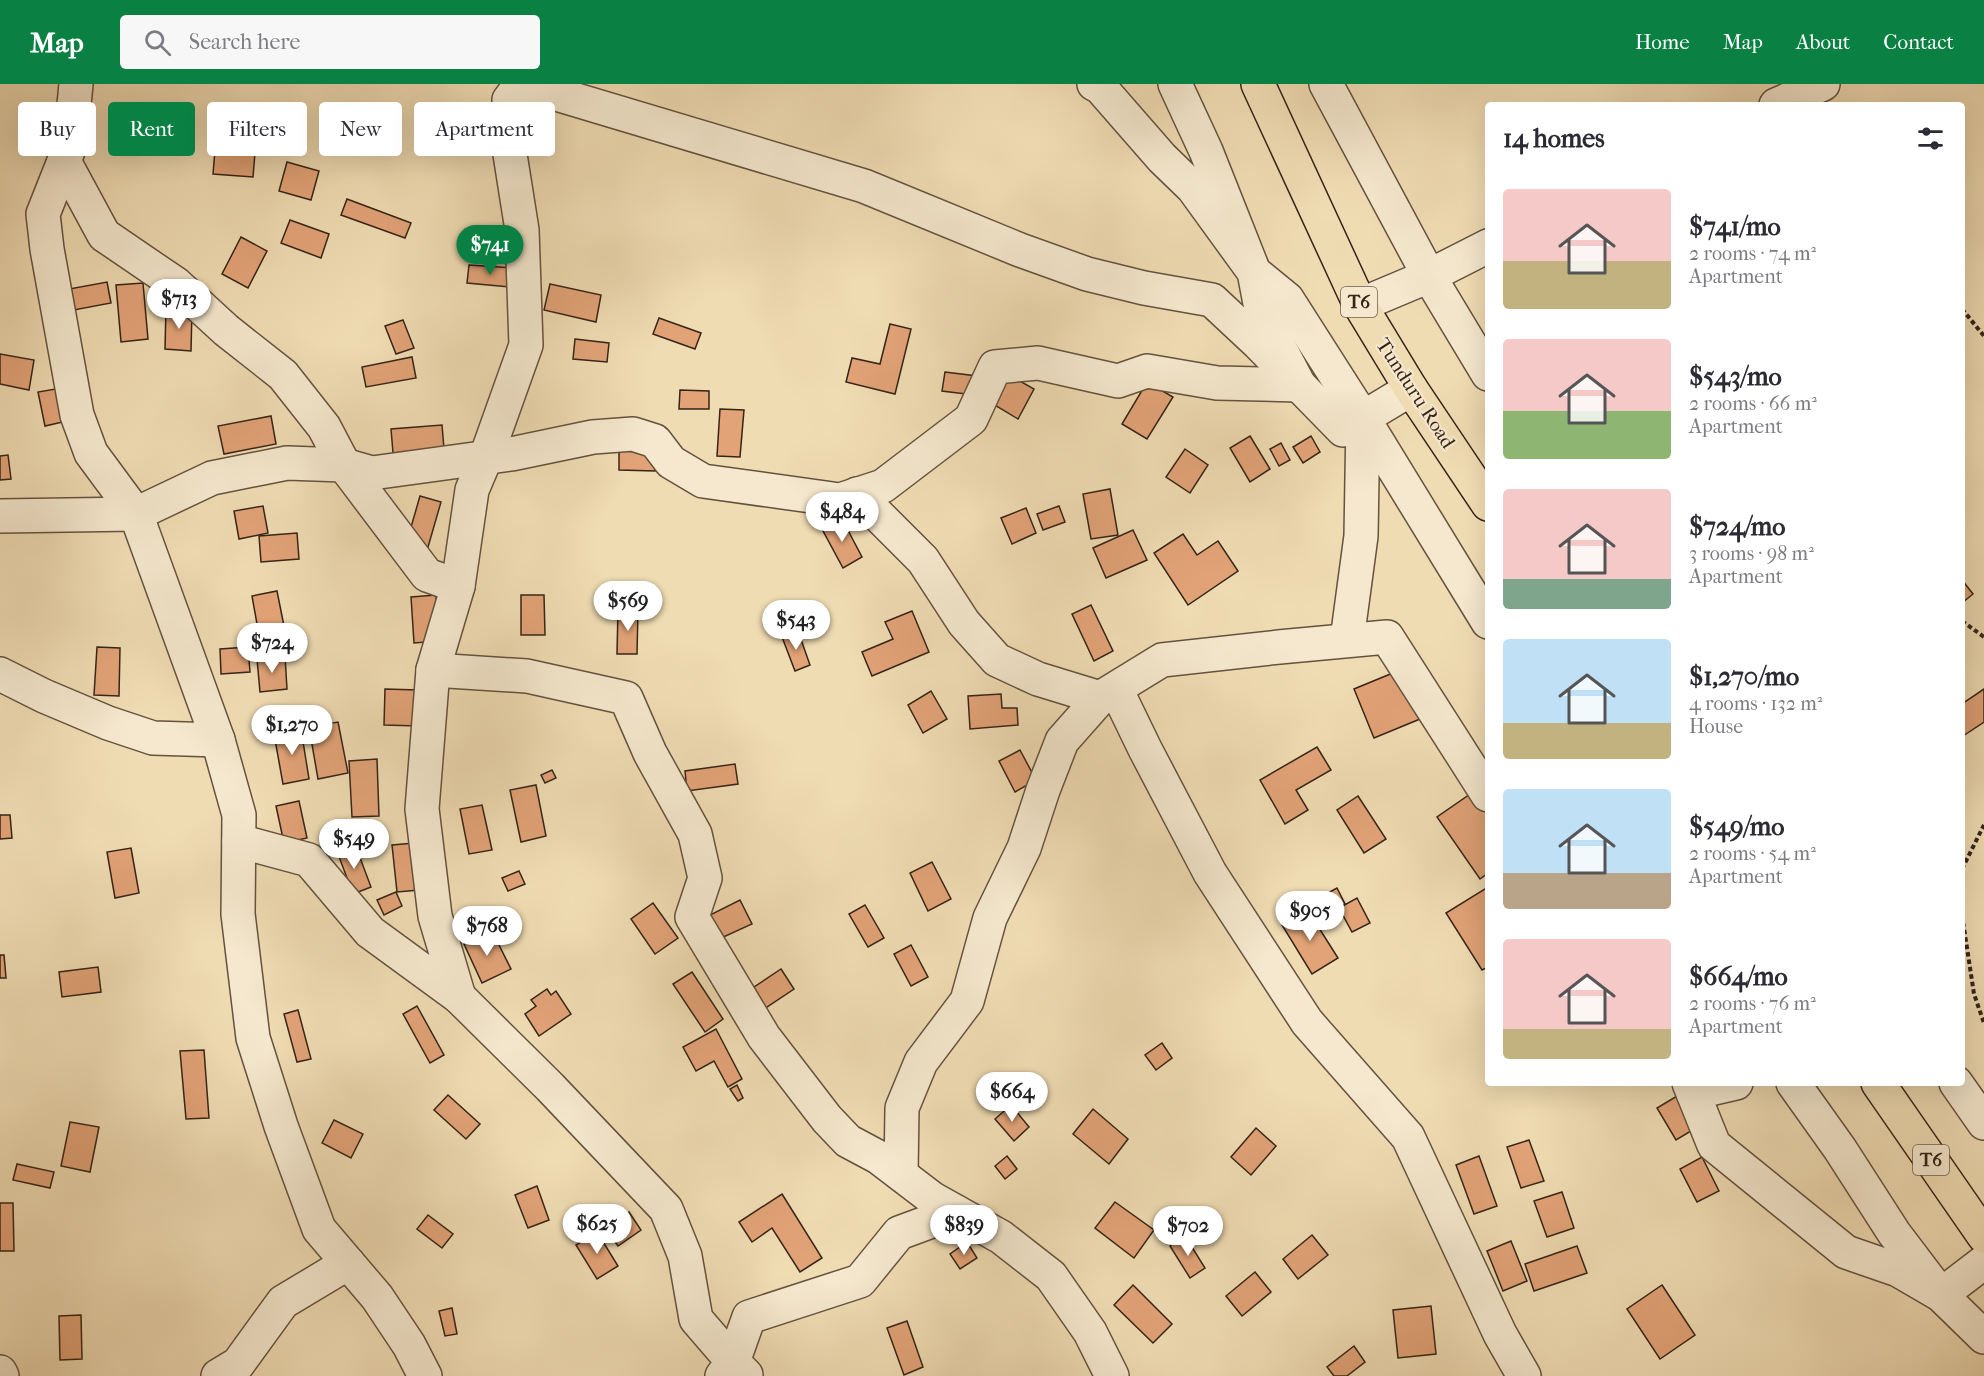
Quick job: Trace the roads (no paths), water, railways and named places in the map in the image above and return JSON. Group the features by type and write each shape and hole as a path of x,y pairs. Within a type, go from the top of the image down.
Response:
{"highway":[{"name":"Tunduru Road","path":"1258,84 1360,305 1411,389 1485,500"},
{"name":"T6","path":"1880,1086 1984,1236"}],"street":[{"path":"75,84 70,146 43,214 77,416 91,453 136,514 218,740 239,814 238,914 253,1038 281,1126 320,1229 377,1297 409,1345 425,1376"},
{"path":"459,998 435,916 422,809 433,670 458,586 472,490 526,345 522,231 509,148 508,100 522,84 864,186 1020,250 1087,274 1144,288 1212,300 1343,430 1411,389"},
{"path":"1094,84 1100,87 1162,158 1193,188 1254,272 1287,300 1363,418 1485,617"},
{"path":"1175,84 1206,151 1254,272 1262,314 1299,385"},
{"path":"1783,102 1822,84"},
{"path":"1329,85 1429,276 1485,369"},
{"path":"64,161 104,235 176,284 226,330 283,375 324,427 344,465 426,575 458,586"},
{"path":"1360,305 1429,276 1485,248"},
{"path":"0,516 136,514 212,478 287,463 344,465 372,473 511,454 593,437 633,434 655,441 671,462 703,481 840,500 882,486 971,418 995,367 1038,363 1118,381 1147,371 1217,383 1299,385"},
{"path":"1347,640 1361,536 1363,418"},
{"path":"857,494 923,560 964,623 997,660 1038,680 1108,694 1145,750 1210,873 1307,1022 1408,1137 1500,1334 1524,1376"},
{"path":"901,1174 902,1108 921,1062 967,1001 990,918 1024,848 1062,741 1108,694 1162,660 1387,637 1485,790"},
{"path":"433,670 527,676 626,698 650,753 695,834 705,878 692,917 764,1037 827,1119 848,1141 878,1157 933,1199 1001,1237 1051,1276 1090,1332 1112,1376"},
{"path":"0,674 44,696 108,723 153,738 218,740"},
{"path":"239,841 309,860 370,932 459,998 550,1087 666,1209 685,1256 696,1319 734,1371"},
{"path":"1709,1086 1691,1088 1714,1144 1846,1252 1898,1270 1941,1294"},
{"path":"1794,1086 1840,1149 1894,1233 1941,1294 1984,1336"},
{"path":"1958,1086 1984,1123"},
{"path":"734,1371 749,1317 860,1281 899,1233 956,1212"},
{"path":"1941,1294 1984,1262"},
{"path":"218,1376 238,1364 283,1302 348,1263"},
{"path":"0,1372 2,1376"}]}
